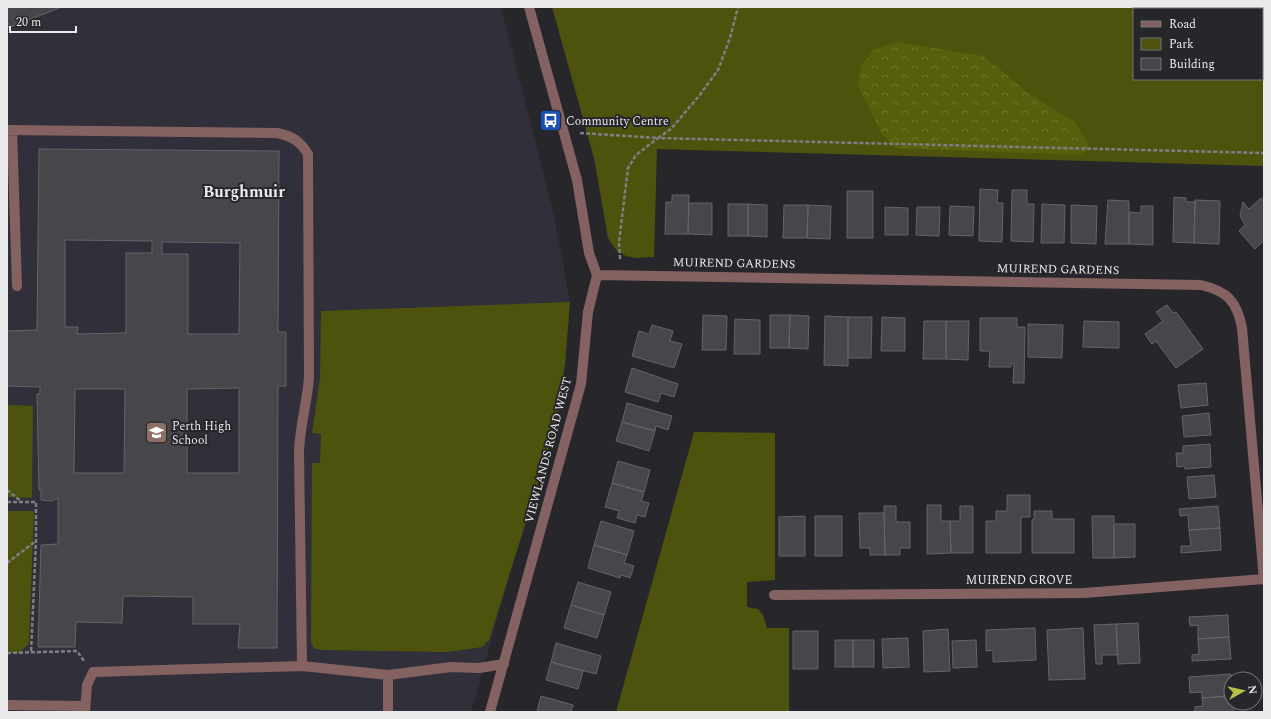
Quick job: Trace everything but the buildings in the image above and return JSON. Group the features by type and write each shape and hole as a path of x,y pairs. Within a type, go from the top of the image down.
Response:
{"street":[{"path":"529,7 577,180 589,253 597,275"},
{"path":"17,286 9,130 277,133 294,138 300,143 308,154 309,378 307,400 300,433 299,451 302,666"},
{"name":"MUIREND GARDENS","path":"597,275 1200,285 1215,288 1227,295 1236,306 1241,323 1264,580"},
{"name":"VIEWLANDS ROAD WEST","path":"490,712 581,384 588,312 597,275"},
{"name":"MUIREND GROVE","path":"774,595 1084,593 1264,580"},
{"path":"7,705 85,709 87,685 93,672 302,666 388,675 451,667 479,668 504,664"},
{"path":"388,675 388,712"}],"path":[{"path":"621,275 619,242 628,168 636,155 671,129 699,96 718,70 730,38 738,7"},
{"path":"564,132 658,138 1264,153"},
{"path":"7,490 22,502"},
{"path":"7,502 36,502 36,541 31,653"},
{"path":"7,563 36,541"},
{"path":"7,653 76,651 93,672"}],"shaded area":[{"path":"7,7 501,7 555,220 570,302 565,364 557,422 512,567 471,712 7,712"}],"green space":[{"path":"552,7 1264,7 1264,166 657,149 654,257 636,258 626,256 617,251 608,238 594,158"},
{"path":"898,42 983,56 1030,94 1076,123 1090,148 1080,155 895,148 881,133 858,85 861,66 873,50"},
{"path":"570,302 565,364 557,422 489,640 482,647 449,652 321,650 314,648 311,642 312,463 320,463 321,434 312,433 320,378 321,311"},
{"path":"7,405 33,406 32,498 7,497"},
{"path":"694,432 775,433 775,580 747,582 747,607 758,609 763,615 767,628 789,628 789,712 616,712"},
{"path":"7,511 34,511 29,643 19,653 7,653"}],"place":[{"name":"Community Centre","path":"551,121"},
{"name":"Perth High School","path":"156,433"}],"district":[{"name":"Burghmuir","path":"244,191"}]}
